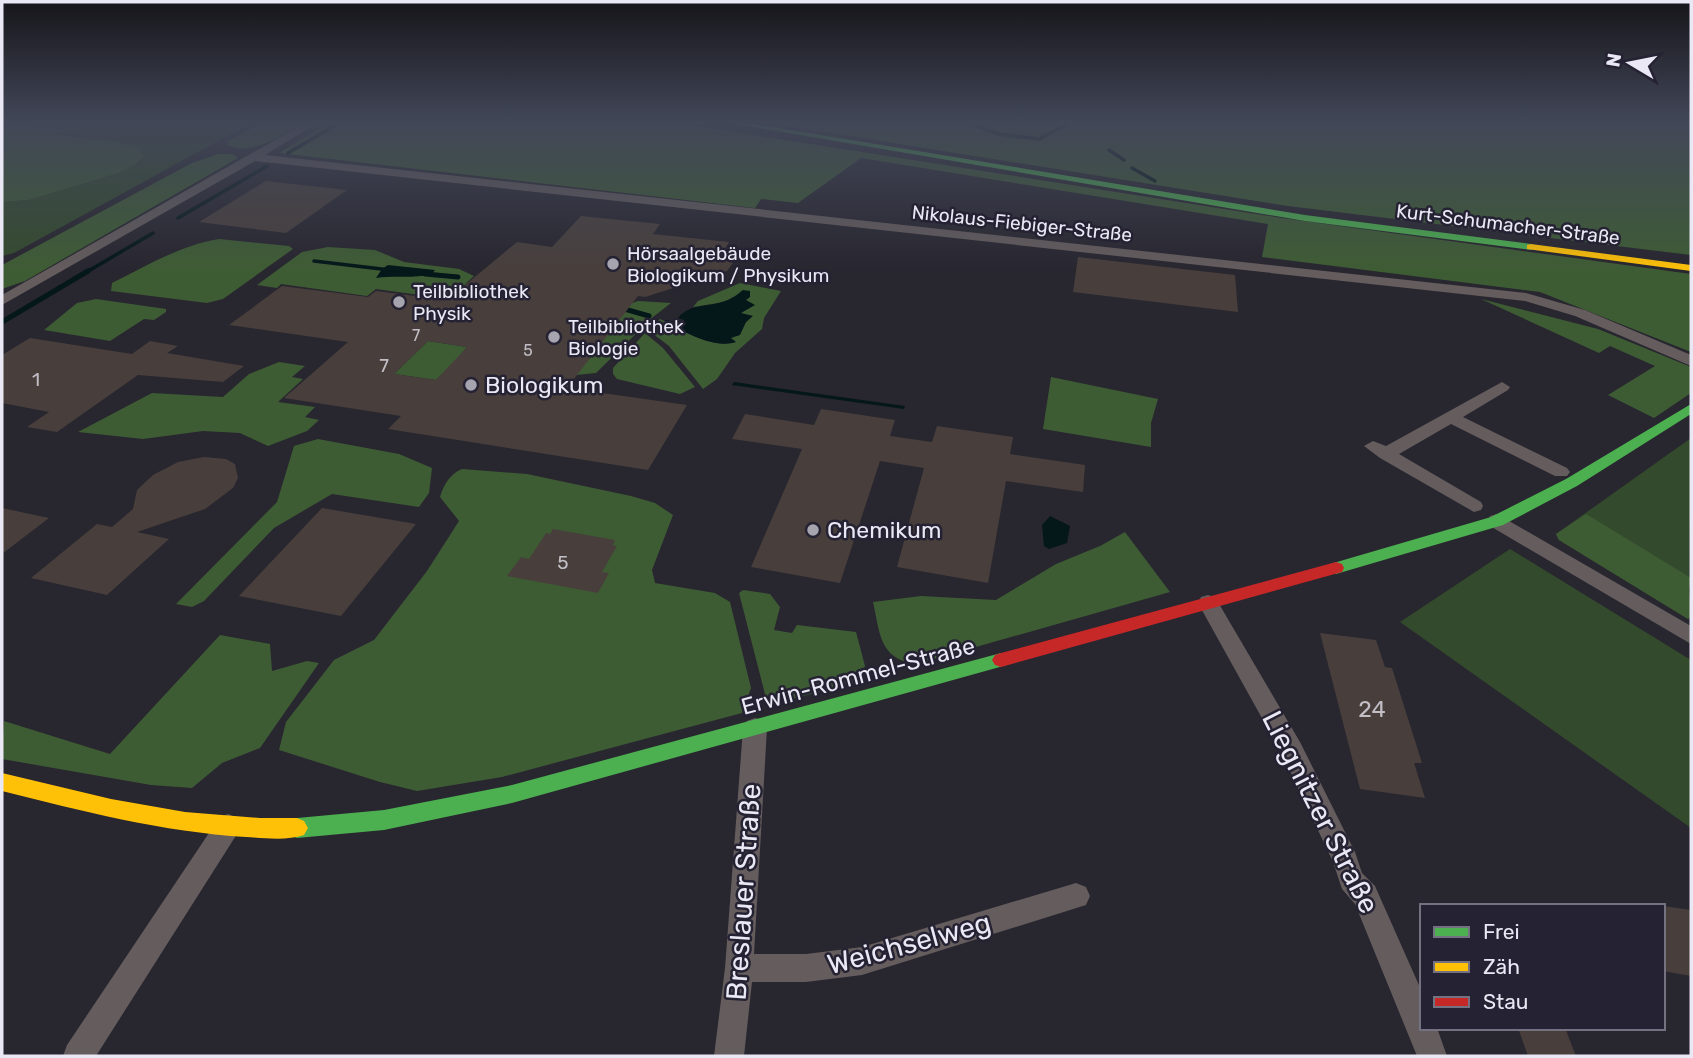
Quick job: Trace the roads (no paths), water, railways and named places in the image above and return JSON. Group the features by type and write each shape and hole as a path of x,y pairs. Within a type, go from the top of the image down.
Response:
{"street":[{"path":"2,301 226,172"},
{"name":"Nikolaus-Fiebiger-Straße","path":"393,172 1526,297 1580,313 1691,361"},
{"name":"Kurt-Schumacher-Straße","path":"1036,172 1409,233 1691,265"},
{"path":"1465,503 1380,450 1448,413 1502,388"},
{"name":"Erwin-Rommel-Straße","path":"2,782 152,814 228,826 301,827 450,809 755,728 1497,521 1575,480 1691,408"},
{"path":"1448,413 1561,472"},
{"path":"1497,521 1691,636"},
{"name":"Liegnitzer Straße","path":"1208,603 1292,749 1346,860 1351,880 1364,895 1420,1023"},
{"name":"Breslauer Straße","path":"729,1056 739,968 755,728"},
{"path":"78,1056 228,826"},
{"name":"Weichselweg","path":"739,968 806,968 862,961 1076,896"},
{"name":"Liegnitzer Straße","path":"1423,1030 1432,1056"}],"waterway":[{"path":"178,218 256,172"},
{"path":"1140,172 1155,181"},
{"path":"85,273 153,233"},
{"path":"314,261 390,270"},
{"path":"2,322 88,271"},
{"path":"425,274 458,277"},
{"path":"621,308 649,316"}],"place":[{"name":"Hörsaalgebäude Biologikum / Physikum","path":"613,264"},
{"name":"Teilbibliothek Physik","path":"399,302"},
{"name":"Teilbibliothek Biologie","path":"554,337"},
{"name":"Biologikum","path":"471,385"},
{"name":"Chemikum","path":"813,530"}]}
